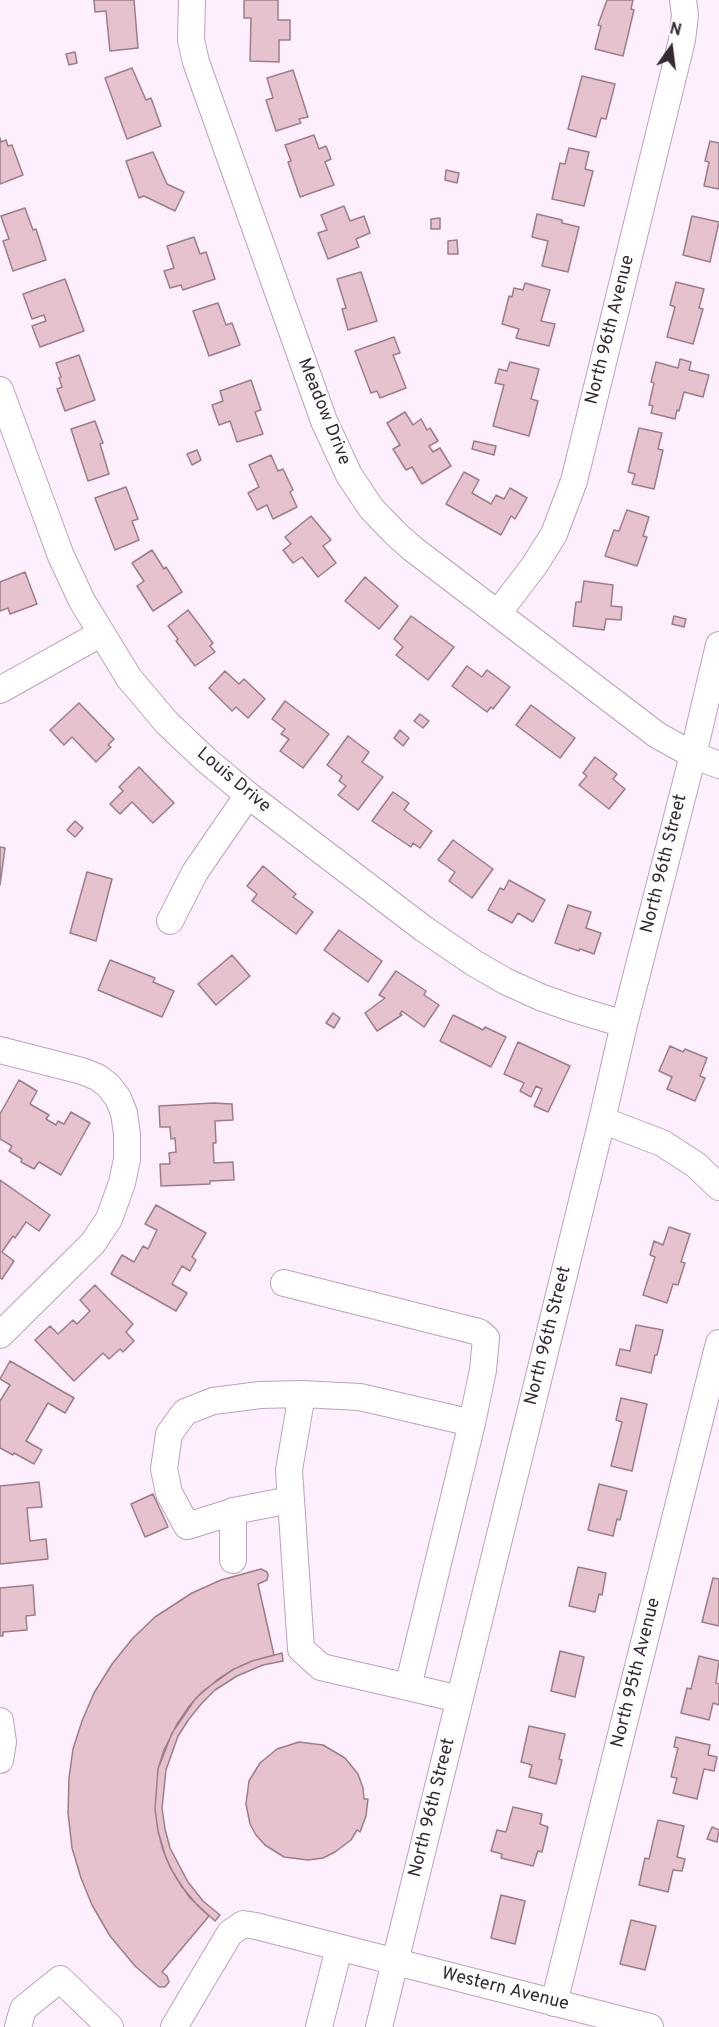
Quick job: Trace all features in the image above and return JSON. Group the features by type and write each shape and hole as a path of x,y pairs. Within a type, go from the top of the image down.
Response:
{"street":[{"name":"Meadow Drive","path":"192,0 191,40 196,62 335,447 349,475 371,508 396,534 657,735 693,755 719,765"},
{"name":"North 96th Avenue","path":"498,613 534,566 554,534 574,481 684,30 683,0"},
{"name":"Louis Drive","path":"1,395 61,556 81,601 129,678 167,723 248,795 424,929 474,963 505,981 540,997 624,1024"},
{"path":"0,690 100,634"},
{"name":"North 96th Street","path":"379,2027 719,645"},
{"path":"170,921 195,872 248,795"},
{"path":"0,1050 82,1071 97,1077 108,1085 118,1098 124,1113 127,1159 114,1208 93,1243 0,1335"},
{"path":"603,1119 662,1143 696,1165 719,1187"},
{"path":"284,1283 478,1332 486,1338 483,1370 472,1423 408,1687"},
{"name":"North 95th Avenue","path":"554,2003 719,1343"},
{"path":"302,1394 289,1470 301,1649 321,1667 459,1699"},
{"path":"290,1500 233,1511 187,1526 169,1493 164,1469 169,1434 185,1412 213,1401 260,1395 302,1394 360,1397 472,1423"},
{"path":"233,1511 233,1560"},
{"path":"0,1721 3,1742 0,1760"},
{"name":"Western Avenue","path":"174,2027 230,1933 243,1924 650,2027"},
{"path":"319,2027 339,1948"},
{"path":"18,2027 23,2008 60,1979 110,2027"}],"building":[{"path":"94,0 134,0 138,48 110,51 106,11 95,12"},
{"path":"244,0 278,0 278,20 290,20 290,40 279,40 279,62 250,61 251,18 244,18"},
{"path":"607,0 633,0 631,9 634,10 623,56 595,49 601,26 598,25"},
{"path":"75,52 77,63 69,65 66,54"},
{"path":"132,68 146,100 151,98 161,126 127,139 105,78"},
{"path":"293,70 308,117 299,119 301,123 276,131 266,100 273,98 267,78"},
{"path":"582,76 615,84 606,119 601,118 596,137 568,129"},
{"path":"314,135 319,149 326,146 331,159 325,162 334,185 300,197 288,162 291,161 285,145"},
{"path":"0,138 1,142 6,140 8,146 12,145 23,175 0,184"},
{"path":"710,141 719,143 719,189 704,186 709,162 705,161"},
{"path":"569,148 589,152 585,169 593,171 584,206 552,199 560,163 565,164"},
{"path":"153,152 167,184 184,192 175,211 144,196 139,198 126,161"},
{"path":"446,170 459,173 457,183 445,180"},
{"path":"344,206 350,221 364,216 370,233 356,239 359,247 328,259 318,233 327,230 321,215"},
{"path":"25,208 33,230 36,229 46,260 13,271 3,241 9,239 1,216"},
{"path":"537,214 579,227 568,272 542,266 548,241 532,237"},
{"path":"692,216 719,222 710,262 683,255"},
{"path":"440,218 440,229 431,229 431,219"},
{"path":"194,237 200,254 206,252 215,279 183,290 181,285 170,288 164,271 174,268 167,246"},
{"path":"457,240 458,254 448,254 448,241"},
{"path":"361,272 377,321 348,330 342,309 346,308 337,279"},
{"path":"65,279 84,331 40,347 32,326 46,321 44,315 32,319 23,294"},
{"path":"676,282 704,289 699,308 703,309 693,344 667,337 675,307 670,305"},
{"path":"525,283 550,290 541,321 555,324 549,346 516,338 519,329 502,324 509,296 512,297 514,288 523,290"},
{"path":"218,303 226,325 232,323 240,345 209,356 193,311"},
{"path":"394,337 400,353 393,355 406,388 380,398 377,391 371,393 355,351"},
{"path":"79,355 95,400 65,411 57,389 62,387 56,363"},
{"path":"680,359 691,362 689,370 709,375 703,397 684,392 675,419 651,413 653,406 649,405 654,383 651,382 656,362 678,368"},
{"path":"510,362 539,369 531,399 538,401 529,436 493,426 504,385 495,383 499,369 507,371"},
{"path":"251,380 261,410 255,412 263,434 237,442 230,421 219,425 212,405 223,401 220,391"},
{"path":"405,412 413,425 421,419 427,430 430,428 438,441 429,446 433,452 440,448 451,466 422,484 412,467 406,470 393,449 400,445 387,423"},
{"path":"95,421 103,443 100,444 109,474 88,481 71,429"},
{"path":"639,428 662,433 658,449 663,450 654,489 632,484 635,474 628,472"},
{"path":"474,441 496,446 494,455 472,449"},
{"path":"197,450 201,460 192,465 187,454"},
{"path":"271,455 278,471 283,469 293,490 290,492 297,507 273,519 267,505 257,510 248,493 259,487 249,465"},
{"path":"464,472 479,480 472,493 491,504 496,495 504,499 510,488 527,498 515,519 511,516 501,535 446,504"},
{"path":"126,487 138,519 132,521 139,540 115,550 95,498"},
{"path":"627,510 649,517 643,536 647,537 637,566 605,556 614,530 619,531"},
{"path":"311,516 331,540 323,546 336,563 318,577 302,557 293,563 283,550 291,544 285,537"},
{"path":"152,550 182,592 153,611 137,586 144,581 132,563"},
{"path":"25,572 37,604 10,614 8,608 0,611 0,582"},
{"path":"365,577 398,606 379,629 345,601"},
{"path":"584,581 613,585 611,606 622,607 621,620 606,619 604,630 573,626 576,602 581,602"},
{"path":"188,610 213,643 210,646 215,652 195,666 168,626"},
{"path":"411,616 454,647 428,680 396,655 403,647 394,639"},
{"path":"674,616 686,619 684,627 672,624"},
{"path":"467,666 482,677 487,670 510,687 493,709 491,707 487,712 452,686"},
{"path":"225,671 239,684 244,679 265,699 248,718 236,707 232,711 209,688"},
{"path":"285,701 329,734 303,768 280,751 289,739 281,734 285,729 272,719"},
{"path":"79,703 114,739 108,745 111,747 96,762 72,737 64,745 50,730"},
{"path":"531,705 575,738 560,758 516,725"},
{"path":"420,714 429,721 423,728 414,721"},
{"path":"400,730 409,738 403,746 394,738"},
{"path":"348,736 369,752 362,762 383,777 358,810 338,795 346,786 339,781 342,776 327,765"},
{"path":"595,757 617,774 613,779 625,789 609,809 579,785 587,776 583,773"},
{"path":"139,767 174,803 153,823 132,802 120,814 110,804 123,791 119,787"},
{"path":"393,792 409,803 404,810 432,831 420,848 413,843 411,847 372,821"},
{"path":"75,821 83,828 75,837 67,830"},
{"path":"453,840 493,869 472,898 449,881 455,872 438,860"},
{"path":"0,847 5,848 0,885"},
{"path":"263,866 296,894 293,897 313,912 296,934 252,901 257,894 247,886"},
{"path":"87,872 112,879 96,941 70,933"},
{"path":"509,880 545,900 533,922 518,913 512,923 488,910 500,888 504,890"},
{"path":"568,905 591,912 586,928 601,933 594,954 555,943"},
{"path":"339,930 382,961 368,982 324,950"},
{"path":"232,955 250,976 216,1005 198,984"},
{"path":"110,960 155,978 153,982 174,991 162,1017 98,990"},
{"path":"396,971 426,991 424,995 439,1005 424,1027 402,1011 400,1014 402,1015 377,1031 365,1013 385,998 379,995"},
{"path":"333,1013 340,1018 334,1028 326,1023"},
{"path":"453,1015 483,1030 485,1027 506,1037 491,1067 440,1041"},
{"path":"518,1042 570,1066 548,1112 534,1106 542,1089 536,1086 531,1097 520,1091 524,1083 504,1074"},
{"path":"670,1046 707,1058 700,1076 705,1078 695,1101 667,1089 672,1077 659,1071"},
{"path":"19,1080 37,1091 30,1104 49,1115 46,1119 56,1125 58,1121 64,1124 71,1112 90,1123 61,1175 39,1162 34,1169 21,1162 22,1159 9,1151 12,1146 0,1139 0,1114"},
{"path":"232,1104 233,1120 215,1121 216,1143 213,1143 214,1163 233,1162 234,1180 210,1181 210,1184 161,1186 160,1164 170,1164 169,1153 176,1152 175,1138 171,1139 170,1127 160,1127 159,1106"},
{"path":"0,1180 50,1215 39,1231 26,1222 15,1238 13,1236 2,1252 14,1261 2,1279 0,1278"},
{"path":"156,1205 206,1233 192,1257 196,1260 190,1271 182,1266 172,1284 187,1293 176,1311 111,1274 122,1255 134,1262 143,1246 148,1249 157,1230 145,1224"},
{"path":"669,1227 690,1234 681,1262 685,1263 678,1285 673,1284 667,1303 643,1295 655,1257 650,1255 654,1241 663,1245"},
{"path":"95,1285 133,1324 126,1332 134,1341 123,1352 120,1349 109,1359 103,1353 74,1381 35,1340 50,1326 58,1334 73,1320 77,1324 90,1311 80,1300"},
{"path":"636,1325 663,1330 651,1373 616,1365 620,1349 630,1351"},
{"path":"10,1361 74,1398 65,1413 48,1403 26,1441 42,1450 34,1464 0,1448 0,1401 10,1385 0,1379"},
{"path":"621,1398 647,1404 632,1471 611,1466 622,1422 616,1420"},
{"path":"39,1482 42,1507 27,1508 30,1541 46,1539 48,1559 0,1564 0,1486"},
{"path":"599,1484 627,1491 620,1520 617,1519 613,1536 588,1530"},
{"path":"153,1494 168,1527 145,1537 131,1504"},
{"path":"578,1567 606,1573 602,1595 599,1594 595,1612 569,1606"},
{"path":"261,1569 268,1575 267,1580 258,1584 274,1655 234,1669 196,1698 172,1733 158,1769 155,1809 163,1850 182,1887 209,1916 162,1972 167,1976 169,1982 165,1987 159,1987 135,1966 110,1936 92,1905 81,1878 72,1848 68,1813 73,1749 94,1693 112,1664 133,1638 155,1617 192,1593 221,1580"},
{"path":"713,1578 719,1579 719,1626 702,1622"},
{"path":"33,1585 35,1615 26,1616 27,1630 3,1632 3,1636 0,1636 0,1588"},
{"path":"560,1651 584,1657 575,1697 551,1691"},
{"path":"282,1653 283,1661 263,1665 237,1676 215,1690 202,1703 178,1736 166,1770 162,1808 170,1848 188,1882 203,1901 220,1915 215,1921 190,1898 166,1858 158,1831 155,1809 158,1769 164,1750 177,1724 203,1691 234,1669 252,1661"},
{"path":"699,1656 719,1661 716,1683 719,1684 719,1705 713,1703 709,1720 681,1713 687,1688 691,1689"},
{"path":"529,1726 565,1734 556,1784 529,1777 532,1765 521,1762"},
{"path":"676,1737 710,1745 708,1755 717,1757 714,1771 704,1769 697,1799 673,1793 677,1778 671,1777 678,1748 674,1747"},
{"path":"299,1742 323,1745 345,1758 358,1774 364,1799 368,1799 366,1816 360,1832 357,1830 351,1840 323,1858 308,1860 284,1857 265,1845 250,1824 246,1804 249,1781 260,1763 277,1749"},
{"path":"513,1807 542,1814 540,1824 548,1827 542,1852 538,1851 533,1866 501,1858 502,1854 491,1851 497,1830 506,1832"},
{"path":"658,1820 684,1826 677,1857 685,1859 682,1871 673,1870 668,1892 639,1885 645,1858 649,1859"},
{"path":"712,1827 719,1830 717,1842 707,1839"},
{"path":"501,1895 525,1901 515,1944 491,1938"},
{"path":"631,1920 656,1926 645,1970 620,1964"}]}
